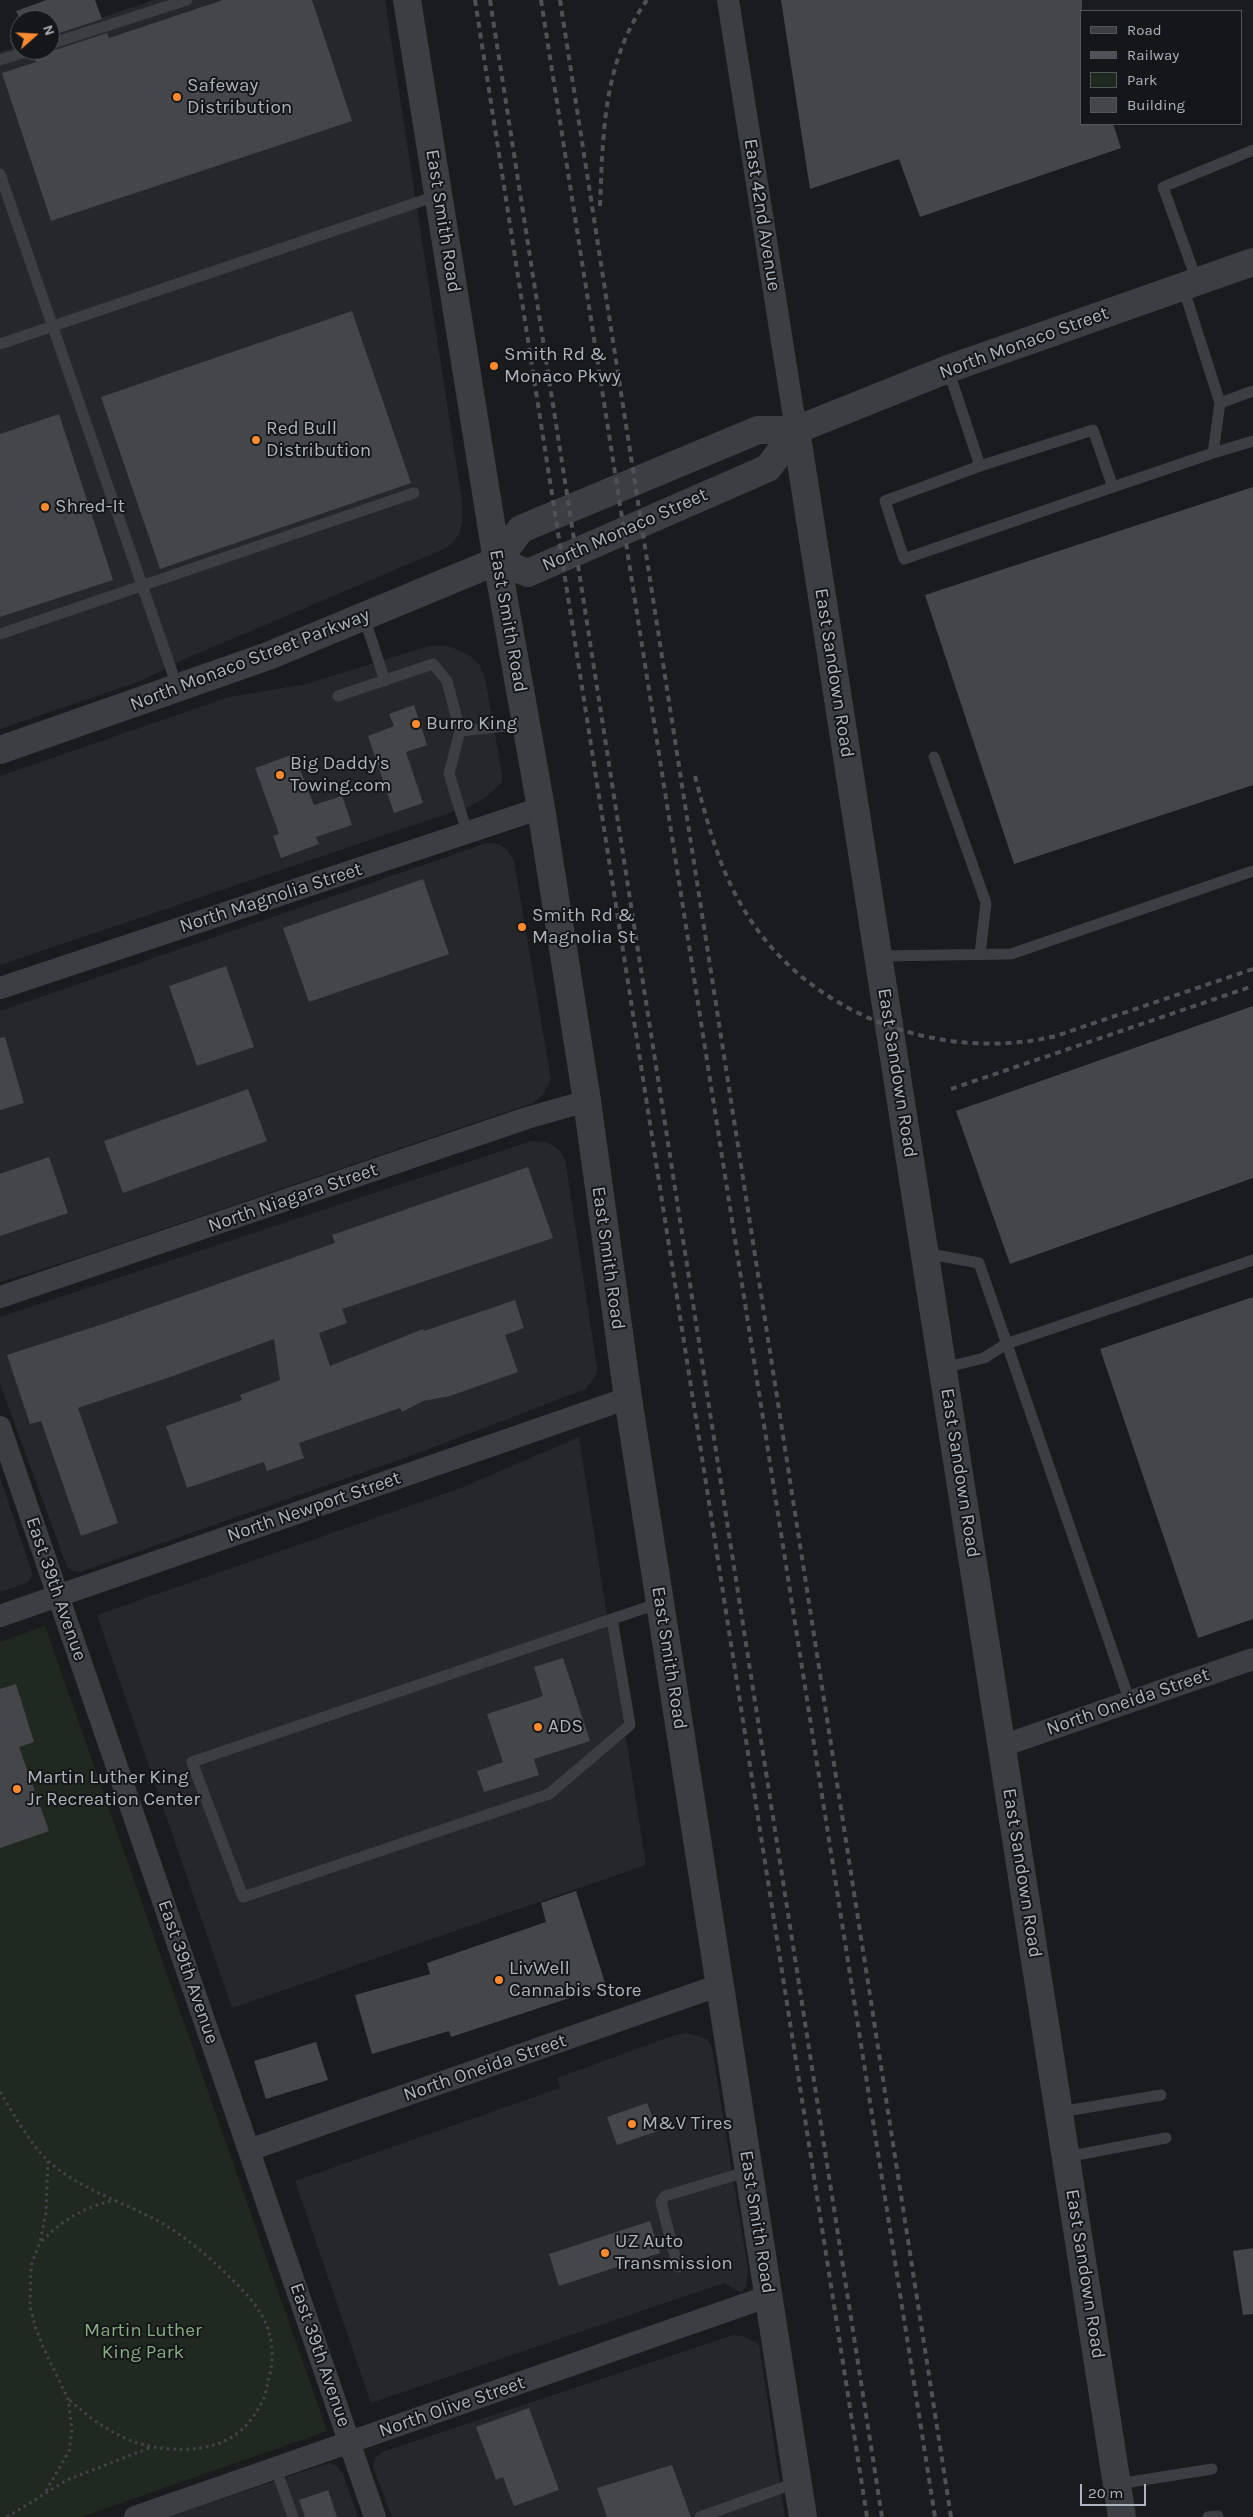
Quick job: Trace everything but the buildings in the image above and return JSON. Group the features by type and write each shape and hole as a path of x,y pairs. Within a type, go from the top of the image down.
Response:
{"street":[{"name":"East Smith Road","path":"407,0 497,561 541,808 587,1101 628,1398 804,2517"},
{"name":"East 42nd Avenue","path":"728,0 796,430"},
{"name":"North Monaco Street","path":"796,430 768,468 759,472 528,573 497,561 521,529 758,430 796,430 948,369 1253,262"},
{"name":"East Sandown Road","path":"796,430 1122,2517"},
{"name":"North Monaco Street Parkway","path":"0,750 178,689 364,617 497,561"},
{"name":"North Magnolia Street","path":"0,988 541,808"},
{"name":"North Niagara Street","path":"0,1297 527,1118 587,1101"},
{"name":"North Newport Street","path":"0,1616 628,1398"},
{"name":"East 39th Avenue","path":"0,1427 376,2517"},
{"name":"North Oneida Street","path":"1002,1746 1253,1659"},
{"name":"North Oneida Street","path":"249,2150 720,1985"},
{"name":"North Olive Street","path":"135,2517 769,2296"}],"lane":[{"path":"60,41 187,0"},
{"path":"1213,453 1220,403 1164,187 1253,150"},
{"path":"0,174 178,689"},
{"path":"0,344 439,195"},
{"path":"948,369 980,466"},
{"path":"1220,403 1253,391"},
{"path":"1113,487 1093,430 980,466 884,501 904,559 1253,441"},
{"path":"0,634 414,493"},
{"path":"364,617 384,680"},
{"path":"338,696 433,664 447,681 460,731 449,774 467,832"},
{"path":"460,731 526,724"},
{"path":"934,757 986,903 980,954"},
{"path":"879,956 1011,954 1253,871"},
{"path":"925,1253 979,1263 1130,1702"},
{"path":"943,1368 984,1358 1006,1344 1253,1260"},
{"path":"612,1619 630,1725 550,1794 243,1897 192,1762 612,1619 660,1603"},
{"path":"1060,2112 1161,2095"},
{"path":"1066,2157 1166,2138"},
{"path":"678,2267 662,2214 661,2202 665,2196 749,2171"},
{"path":"276,2469 293,2517"},
{"path":"1118,2484 1212,2469"},
{"path":"700,2517 798,2482"}],"path":[{"path":"0,2092 24,2131 48,2160 72,2178 161,2223 205,2254 255,2304 267,2324 272,2341 273,2359 265,2397 251,2421 238,2435 201,2447 150,2448 74,2476 7,2517"},
{"path":"46,2492 69,2451 72,2414 68,2399 43,2347 30,2306 31,2266 40,2242 46,2213 48,2160"},
{"path":"40,2242 69,2216 84,2209 116,2200"},
{"path":"68,2399 101,2426 123,2438 150,2448"}],"shaded area":[{"path":"154,0 385,0 462,501 462,523 459,534 452,544 442,550 187,658 141,681 0,729 0,52 10,48 10,60 60,60 60,32"},
{"name":"Big Daddy's Towing.com","path":"429,646 449,646 469,655 479,664 485,678 502,774 502,782 487,796 473,805 0,965 0,776 229,697 306,684"},
{"path":"487,843 499,844 508,851 514,861 551,1079 543,1095 533,1103 81,1257 0,1282 0,1011"},
{"path":"531,1141 547,1142 559,1150 565,1159 597,1367 596,1375 586,1389 413,1455 80,1572 73,1571 67,1567 0,1384 0,1317"},
{"path":"579,1437 646,1865 232,2008 97,1615 461,1488"},
{"path":"0,1477 32,1573 31,1579 27,1583 0,1592"},
{"path":"687,2033 707,2039 712,2048 748,2270 746,2287 741,2293 724,2283 371,2403 295,2181 560,2088 557,2078 675,2035"},
{"path":"733,2335 743,2336 759,2344 785,2517 392,2517 373,2467 375,2458 382,2452"},
{"path":"329,2463 337,2466 343,2474 358,2517 167,2517"}],"green space":[{"name":"Martin Luther King Park","path":"45,1626 327,2431 81,2517 0,2517 0,1642"}],"railway":[{"path":"475,0 867,2517"},
{"path":"490,0 882,2517"},
{"path":"541,0 935,2517"},
{"path":"560,0 951,2517"},
{"path":"600,206 602,152 608,99 622,48 632,24 647,0"},
{"path":"695,776 722,866 748,916 775,951 807,981 844,1005 884,1024 926,1037 969,1043 1013,1043 1056,1036 1253,969"},
{"path":"951,1089 1253,986"}],"place":[{"name":"Safeway Distribution","path":"177,97"},
{"name":"Smith Rd & Monaco Pkwy","path":"494,366"},
{"name":"Red Bull Distribution","path":"256,440"},
{"name":"Shred-It","path":"45,507"},
{"name":"Burro King","path":"416,724"},
{"name":"Big Daddy's Towing.com","path":"280,775"},
{"name":"Smith Rd & Magnolia St","path":"522,927"},
{"name":"ADS","path":"538,1727"},
{"name":"Martin Luther King Jr Recreation Center","path":"17,1789"},
{"name":"LivWell Cannabis Store","path":"499,1980"},
{"name":"M&V Tires","path":"632,2124"},
{"name":"UZ Auto Transmission","path":"605,2253"}]}
